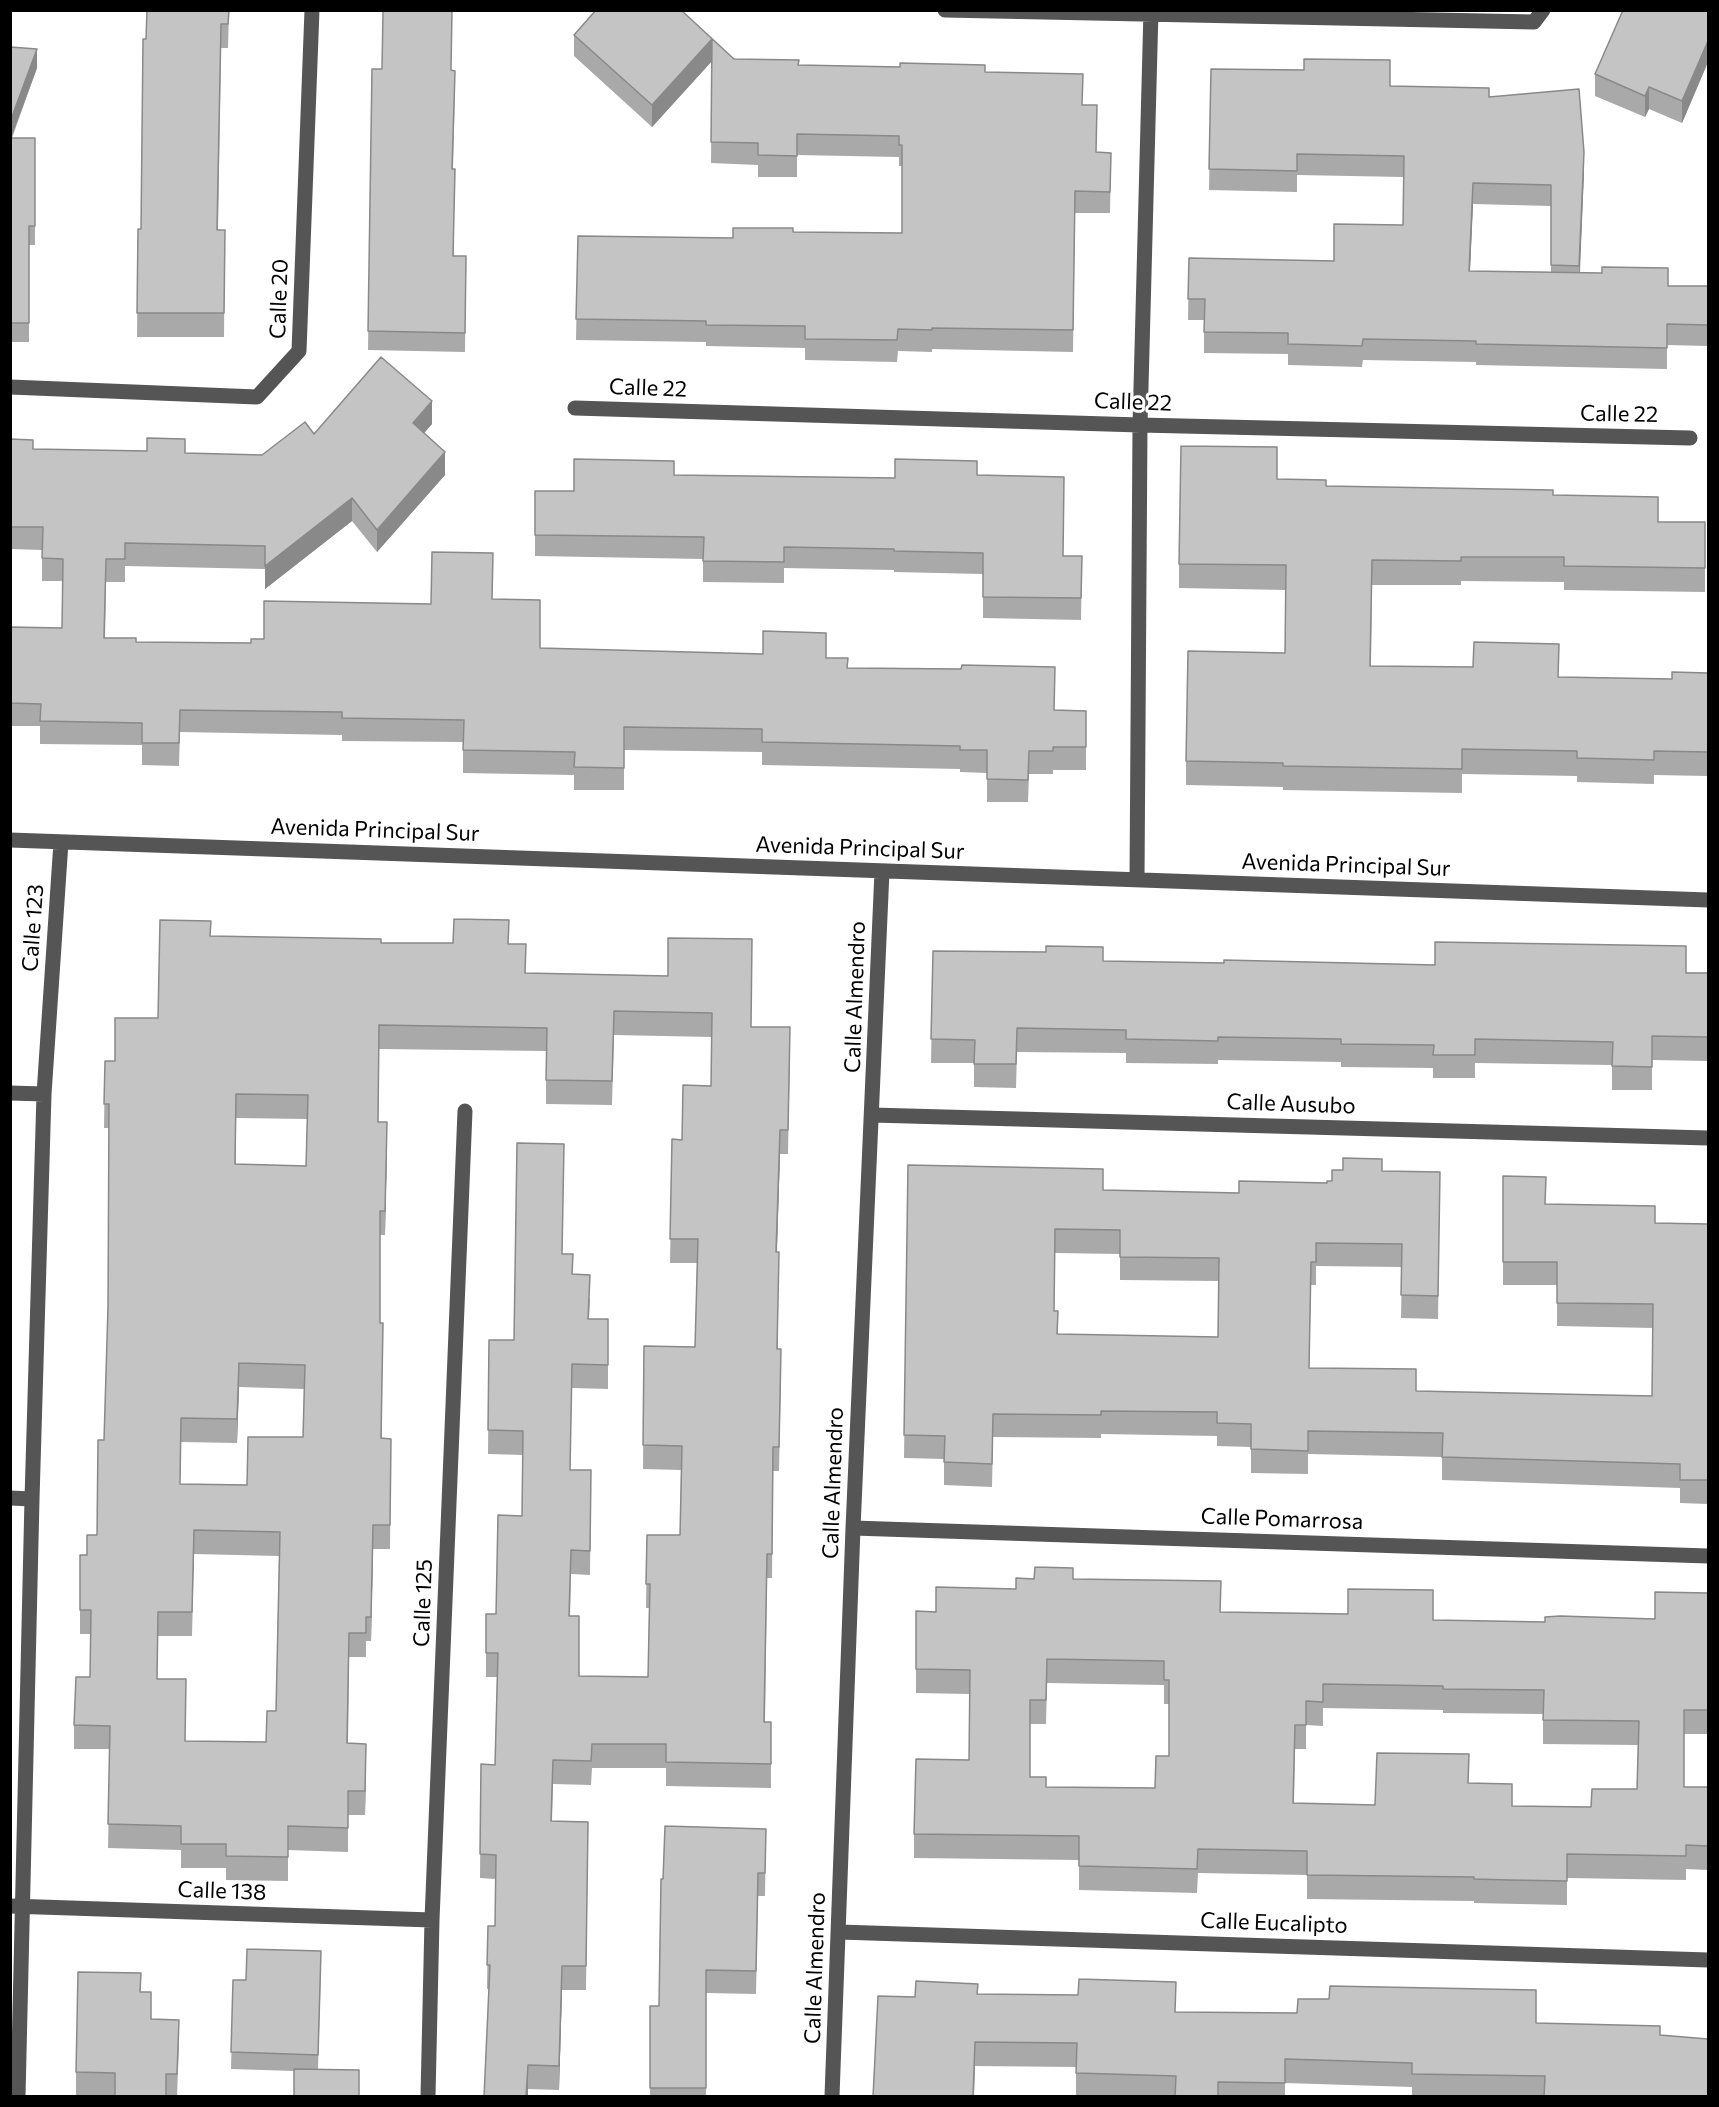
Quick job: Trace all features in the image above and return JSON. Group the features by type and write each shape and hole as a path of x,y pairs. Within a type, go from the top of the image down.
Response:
{"street":[{"name":"Calle 20","path":"10,387 257,398 299,351 312,10"},
{"path":"945,10 1534,22 1543,10"},
{"path":"1137,880 1140,425 1150,13"},
{"name":"Calle 22","path":"575,408 1690,438"},
{"name":"Avenida Principal Sur","path":"10,840 1708,900"},
{"name":"Calle 123","path":"18,2097 17,1906 44,1094 61,842"},
{"name":"Calle Almendro","path":"832,2097 853,1528 882,871"},
{"path":"10,1093 44,1094"},
{"name":"Calle 125","path":"428,2097 432,1920 465,1111"},
{"name":"Calle Ausubo","path":"872,1115 1708,1138"},
{"path":"10,1498 32,1499"},
{"name":"Calle Pomarrosa","path":"853,1528 1708,1556"},
{"name":"Calle 138","path":"17,1906 432,1920"},
{"name":"Calle Eucalipto","path":"839,1932 1708,1960"}],"building":[{"path":"147,10 229,10 228,24 221,24 217,230 225,230 224,313 137,313 138,229 141,229 143,39 146,39"},
{"path":"383,10 452,10 451,70 455,71 452,169 455,169 453,256 466,256 465,333 368,331 372,69 382,69"},
{"path":"596,10 681,10 734,59 799,60 798,65 900,67 900,63 985,65 985,72 1083,74 1082,105 1097,105 1096,152 1111,153 1110,192 1075,191 1073,330 898,329 897,340 805,339 805,326 706,325 706,321 576,319 578,236 733,238 733,228 793,228 793,232 902,233 902,145 899,145 899,136 797,134 797,156 758,155 758,143 711,142 712,39 652,105 574,35"},
{"path":"1623,10 1708,10 1708,41 1682,101 1649,87 1645,96 1595,74"},
{"path":"10,47 37,49 10,122"},
{"path":"1304,59 1390,60 1390,86 1489,88 1489,97 1579,89 1584,152 1579,266 1551,265 1551,185 1473,183 1469,271 1602,273 1602,267 1668,268 1668,286 1708,286 1708,325 1667,324 1667,348 1363,339 1362,346 1288,344 1288,333 1204,332 1205,299 1188,299 1189,258 1334,261 1334,224 1403,225 1404,156 1297,154 1297,171 1209,169 1211,69 1304,70"},
{"path":"10,138 35,138 35,226 29,226 29,323 10,323"},
{"path":"381,357 432,401 413,423 445,452 377,530 352,498 265,566 265,546 125,543 125,559 106,559 104,638 136,638 136,642 251,643 251,639 264,639 264,601 431,604 432,552 493,553 492,599 540,600 540,648 763,654 763,631 826,633 826,658 848,658 847,668 961,669 962,665 1055,667 1054,710 1086,711 1086,747 1053,747 1053,751 1029,751 1028,780 987,779 987,750 960,750 960,746 762,742 762,729 624,727 624,768 574,767 575,752 463,750 464,720 342,718 342,712 180,710 179,743 142,743 142,723 40,721 41,704 10,703 10,627 62,628 63,559 42,558 43,527 10,527 10,439 33,440 33,449 147,451 147,438 185,439 185,453 262,455 305,422 314,434"},
{"path":"1181,446 1277,447 1277,479 1326,480 1326,486 1553,490 1553,495 1658,497 1658,522 1705,522 1705,568 1564,566 1564,557 1461,557 1461,561 1372,560 1370,666 1473,667 1474,642 1559,644 1558,677 1672,679 1672,672 1708,673 1708,752 1654,751 1654,760 1577,758 1577,751 1462,749 1462,769 1283,766 1283,763 1186,761 1188,651 1285,653 1286,565 1179,564"},
{"path":"574,459 674,461 674,475 895,478 895,459 977,461 977,475 1064,477 1063,556 1082,556 1081,598 983,597 983,553 784,547 784,562 703,561 704,537 535,535 535,491 574,491"},
{"path":"454,919 509,920 508,944 526,944 525,973 668,976 668,938 752,939 751,1027 790,1027 788,1130 780,1130 776,1252 779,1252 777,1349 781,1349 779,1447 773,1447 772,1554 767,1554 764,1722 771,1722 771,1764 666,1762 666,1744 592,1744 591,1761 553,1760 551,1821 588,1822 586,1966 562,1966 559,2066 528,2065 526,2097 484,2097 490,1965 487,1965 488,1926 495,1926 496,1855 480,1854 481,1764 495,1765 498,1653 486,1653 486,1614 496,1614 498,1515 522,1516 523,1431 488,1430 489,1340 514,1340 517,1143 564,1144 562,1254 573,1254 572,1274 590,1275 588,1319 608,1319 608,1365 572,1364 570,1470 591,1470 590,1551 571,1550 569,1616 579,1616 579,1676 648,1677 650,1584 646,1584 647,1535 680,1535 682,1446 643,1445 644,1346 695,1347 698,1239 670,1239 672,1139 682,1140 683,1085 711,1086 712,1013 614,1011 612,1081 546,1080 547,1028 379,1025 378,1122 387,1122 385,1211 380,1211 380,1323 383,1323 381,1438 391,1439 390,1525 373,1525 371,1617 366,1617 366,1633 349,1633 347,1743 366,1744 365,1791 348,1791 348,1828 288,1826 288,1857 226,1856 226,1844 181,1844 181,1826 108,1824 110,1726 74,1725 76,1677 90,1677 91,1610 80,1610 80,1555 87,1555 87,1535 97,1535 98,1440 104,1440 108,1307 109,1104 104,1104 105,1061 115,1061 115,1018 158,1018 160,920 211,921 210,936 381,939 381,943 453,943","holes":["236,1094 308,1095 306,1166 235,1164","239,1363 305,1365 303,1437 248,1437 247,1485 180,1484 181,1418 237,1419","194,1530 280,1532 276,1711 267,1711 266,1742 185,1741 186,1679 157,1679 158,1612 192,1612"]},
{"path":"1435,942 1686,946 1686,973 1708,973 1708,1037 1652,1036 1652,1067 1612,1066 1613,1042 1475,1039 1475,1055 1433,1055 1434,1045 1341,1044 1341,1039 1218,1037 1218,1041 1126,1039 1126,1030 1017,1028 1016,1064 974,1064 975,1040 931,1039 933,951 1046,952 1046,946 1103,947 1103,961 1224,963 1224,960 1435,965"},
{"path":"1343,1158 1382,1159 1382,1171 1440,1172 1438,1296 1401,1295 1402,1244 1316,1243 1316,1262 1311,1262 1309,1368 1416,1369 1416,1391 1652,1396 1653,1304 1557,1303 1557,1262 1503,1262 1503,1176 1546,1177 1545,1204 1655,1206 1655,1223 1708,1224 1708,1480 1680,1480 1680,1464 1442,1457 1443,1433 1308,1431 1308,1451 1251,1449 1251,1424 1217,1423 1217,1412 1101,1411 1101,1415 993,1414 992,1464 944,1462 945,1436 904,1435 908,1165 1103,1169 1103,1190 1239,1193 1239,1181 1327,1183 1327,1181 1332,1181 1332,1170 1343,1170","holes":["1055,1229 1120,1230 1120,1257 1219,1258 1218,1337 1057,1334 1058,1311 1054,1311"]},
{"path":"1035,1567 1073,1568 1073,1579 1221,1581 1220,1612 1348,1614 1348,1589 1433,1590 1433,1620 1545,1622 1545,1617 1560,1616 1655,1619 1655,1592 1708,1593 1708,1710 1684,1710 1684,1787 1708,1787 1708,1846 1686,1845 1686,1856 1567,1854 1567,1881 1474,1879 1474,1877 1307,1875 1307,1851 1198,1849 1197,1869 1079,1866 1079,1836 914,1834 916,1759 969,1760 970,1670 916,1669 916,1611 936,1612 936,1587 1016,1589 1016,1578 1034,1579","holes":["1047,1659 1164,1661 1164,1680 1169,1680 1169,1756 1156,1756 1155,1788 1046,1787 1046,1777 1030,1777 1030,1700 1046,1700","1323,1684 1544,1690 1543,1720 1639,1721 1637,1789 1592,1789 1591,1807 1512,1806 1512,1784 1468,1783 1469,1754 1377,1753 1375,1805 1293,1803 1295,1725 1306,1725 1306,1701 1323,1702"]},
{"path":"665,1826 766,1829 765,1873 758,1873 756,1971 706,1970 706,2088 650,2088 650,2006 659,2006 661,1879 663,1879"},
{"path":"247,1949 321,1951 318,2055 231,2052 233,1980 246,1980"},
{"path":"78,1972 141,1973 140,1992 151,1992 151,2019 179,2020 177,2074 166,2074 166,2097 115,2097 115,2073 76,2072"},
{"path":"1079,1979 1176,1982 1175,2012 1297,2013 1298,1999 1329,1999 1330,1986 1536,1990 1536,2023 1660,2026 1660,2035 1708,2039 1708,2097 1544,2097 1545,2076 1412,2074 1412,2063 1285,2059 1285,2083 1218,2082 1218,2097 1175,2097 1176,2076 1076,2073 1077,2043 975,2042 973,2097 873,2097 878,1996 915,1997 916,1981 978,1984 977,1994 1078,1995"},
{"path":"294,2069 359,2070 359,2097 294,2097"}]}
